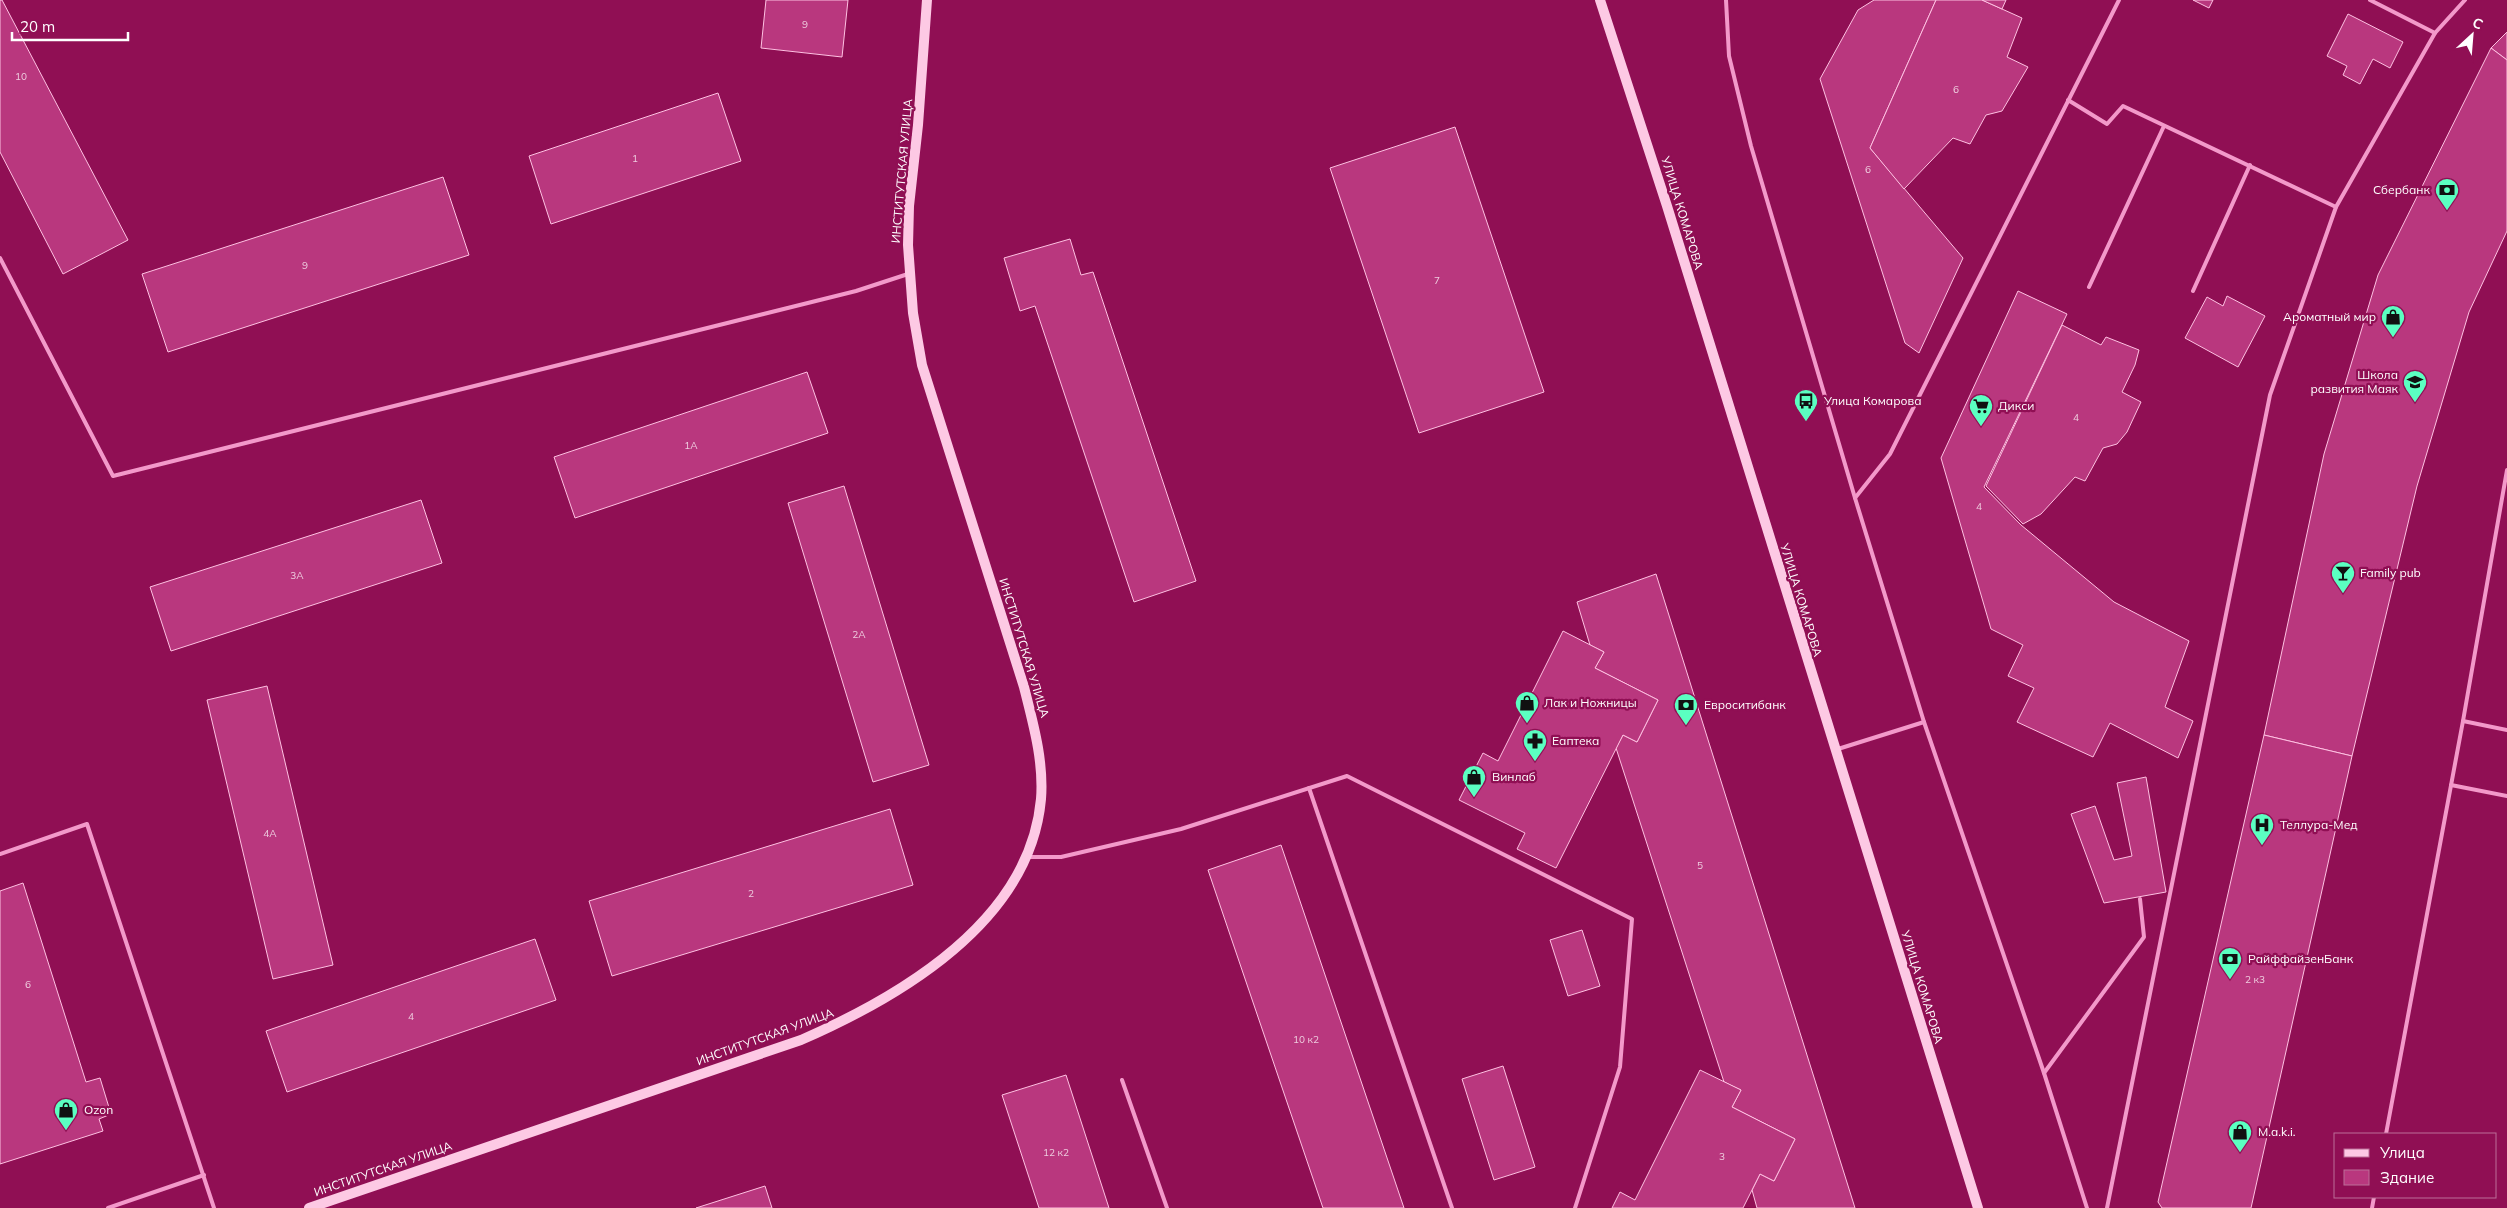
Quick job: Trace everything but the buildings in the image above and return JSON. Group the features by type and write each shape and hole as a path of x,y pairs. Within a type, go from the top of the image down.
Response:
{"street":[{"name":"ИНСТИТУТСКАЯ УЛИЦА","path":"309,1208 801,1040 852,1018 939,963 968,936 1011,884 1026,857 1038,821 1041,798 1037,739 1024,687 922,365 909,274 909,206 919,115 927,0"},
{"name":"УЛИЦА КОМАРОВА","path":"1600,0 1667,206 1834,750 1978,1208"}],"lane":[{"path":"1726,0 1729,56 1751,146 1855,498 1924,722 2044,1073 2087,1208"},
{"path":"1855,498 1890,454 2119,0"},
{"path":"2370,0 2434,33"},
{"path":"2107,1208 2270,395 2336,207 2434,33 2465,0"},
{"path":"2068,100 2107,124 2123,106 2336,207"},
{"path":"2089,287 2164,126"},
{"path":"2193,291 2250,165"},
{"path":"0,258 113,476 856,291 909,274"},
{"path":"2386,1133 2463,721 2507,470"},
{"path":"2463,721 2507,730"},
{"path":"1834,750 1924,722"},
{"path":"1026,857 1061,858 1182,829 1347,776 1632,919 1620,1067 1575,1208"},
{"path":"2451,785 2507,796"},
{"path":"1309,788 1452,1208"},
{"path":"0,854 87,824 214,1208"},
{"path":"2044,1073 2144,937 2140,899"},
{"path":"1122,1080 1167,1208"},
{"path":"108,1208 204,1176"}],"place":[{"name":"Сбербанк","path":"2447,211"},
{"name":"Ароматный мир","path":"2393,338"},
{"name":"Школа развития Маяк","path":"2415,403"},
{"name":"Улица Комарова","path":"1806,422"},
{"name":"Дикси","path":"1981,427"},
{"name":"Family pub","path":"2343,594"},
{"name":"Лак и Ножницы","path":"1527,724"},
{"name":"Евроситибанк","path":"1686,726"},
{"name":"Еаптека","path":"1535,762"},
{"name":"Винлаб","path":"1474,798"},
{"name":"Теллура-Мед","path":"2262,846"},
{"name":"РайффайзенБанк","path":"2230,980"},
{"name":"Ozon","path":"66,1131"},
{"name":"M.a.k.i.","path":"2240,1153"}]}
